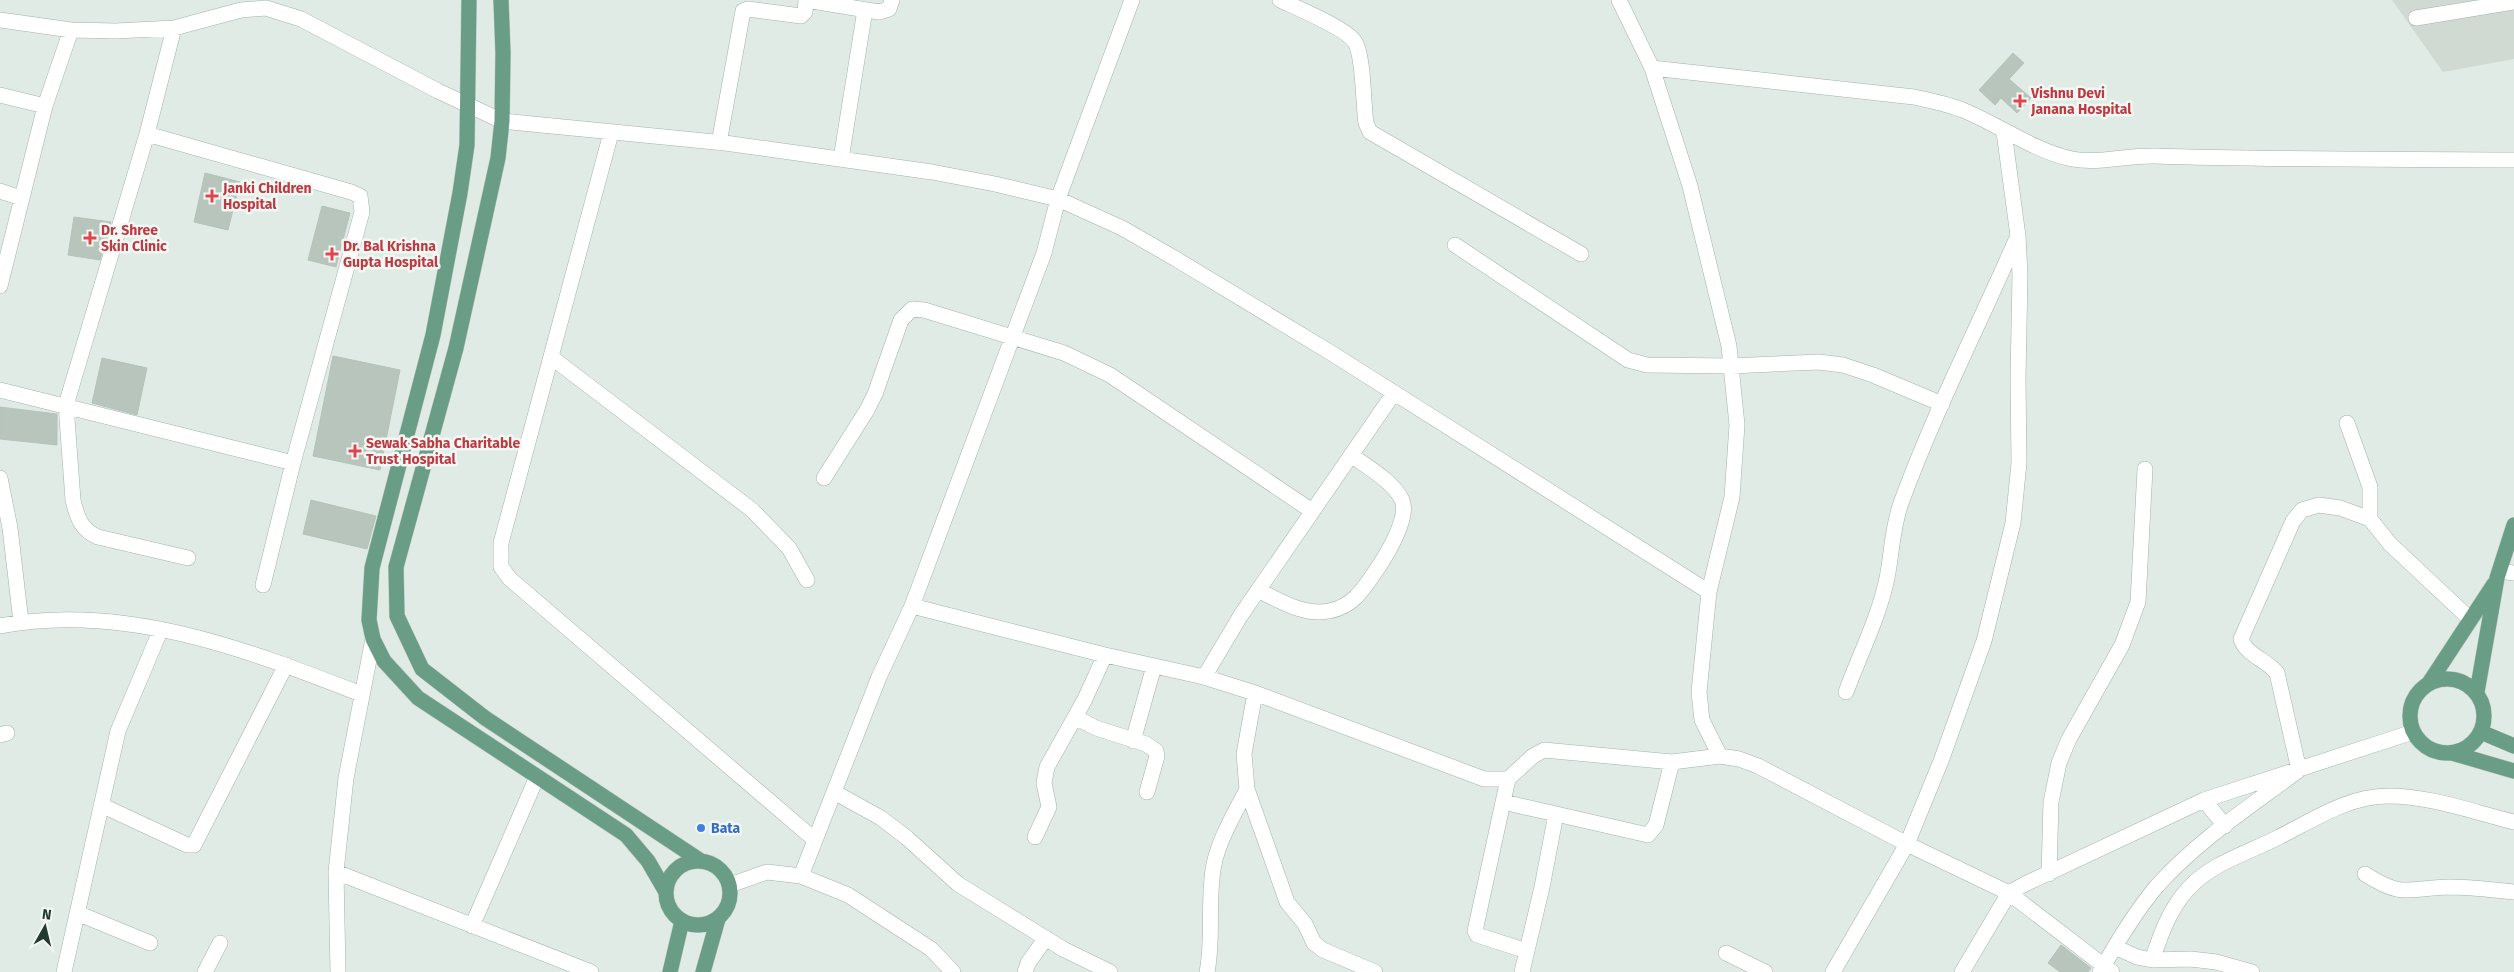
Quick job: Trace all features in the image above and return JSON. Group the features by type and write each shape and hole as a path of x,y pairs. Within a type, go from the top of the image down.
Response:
{"main road":[{"path":"469,0 466,105 467,145 460,193 432,335 372,568 369,620 373,639 384,661 418,698 626,835 648,861 666,892 672,912 682,921 693,925 707,924 718,919 726,910 730,898 730,885 723,872 714,865 701,861 485,718 422,669 397,616 396,567 456,348 498,158 502,121 502,0"},
{"path":"2477,692 2514,526"},
{"path":"2504,574 2470,619 2429,683 2418,692 2411,706 2410,720 2413,732 2424,745 2438,752 2452,753 2514,771"},
{"path":"2429,683 2442,678 2458,680 2477,692 2485,710 2484,726 2481,732 2468,748 2452,753"},
{"path":"2481,732 2514,746"},
{"path":"666,892 670,878 677,869 690,862 701,861"},
{"path":"703,972 718,919"},
{"path":"670,972 682,921"}],"street":[{"path":"719,143 744,12 748,9 801,16 805,12 806,0 885,12 889,9 892,0"},
{"path":"801,876 879,677 912,606 1044,253 1058,199 1132,0"},
{"path":"1280,0 1344,32 1355,42 1360,58 1366,123 1370,132 1581,254"},
{"path":"1619,0 1652,68 1690,186 1729,346 1737,425 1732,497 1710,592 1699,692 1700,711 1720,756"},
{"path":"2416,18 2474,4 2514,2"},
{"path":"0,20 71,30 116,31 174,28 241,10 278,6 466,105 502,121 719,143 841,159 977,180 1058,199 1122,228 1176,259 1394,393 1710,592"},
{"path":"841,159 865,10"},
{"path":"174,28 147,134 66,405 73,500 76,514 84,528 98,537 188,558"},
{"path":"0,286 45,106 71,30"},
{"path":"1652,68 1914,97 1948,104 1966,111 2028,144 2080,159 2137,156 2514,160"},
{"path":"0,95 45,106"},
{"path":"1833,972 1907,844 1944,752 1984,641 2013,523 2019,463 2020,275 2018,236 2004,132"},
{"path":"611,133 502,543 501,567 510,579 815,840"},
{"path":"147,134 360,196 362,212 293,463 263,585"},
{"path":"0,192 21,198"},
{"path":"1846,692 1882,598 1894,526 1901,503 1942,404 2018,236"},
{"path":"1455,245 1628,360 1647,365 1731,366 1819,362 1842,365 1873,374 1942,404"},
{"path":"824,478 875,394 901,320 912,309 924,310 1013,336 1064,353 1110,375 1312,511"},
{"path":"551,357 752,510 789,548 807,580"},
{"path":"0,390 293,463"},
{"path":"1204,677 1258,590 1394,393"},
{"path":"2347,423 2370,487 2370,519"},
{"path":"1258,590 1294,608 1314,612 1342,607 1356,597 1391,545 1402,516 1403,502 1395,489 1351,455"},
{"path":"2049,874 2051,802 2059,763 2069,740 2122,645 2138,602 2145,469"},
{"path":"0,478 10,528 21,622"},
{"path":"2299,770 2277,673 2271,665 2252,653 2243,644 2241,639 2293,521 2302,510 2319,505 2340,508 2370,519 2390,544 2470,619"},
{"path":"912,606 1105,655 1204,677 1255,693 1484,779 1508,779"},
{"path":"0,626 21,622 79,620 161,629 248,651 361,694"},
{"path":"64,972 118,731 161,629"},
{"path":"338,972 336,872 346,778 373,639"},
{"path":"1035,837 1049,807 1044,783 1047,767 1075,717 1105,655"},
{"path":"101,805 187,845 194,845 286,665"},
{"path":"1133,741 1154,666"},
{"path":"1255,693 1244,754 1247,789 1287,902 1305,924 1314,943 1323,950 1375,972"},
{"path":"1075,717 1096,728 1156,750 1157,756 1146,792"},
{"path":"1962,972 2009,893 2204,800 2413,732"},
{"path":"1527,951 1477,935 1474,931 1508,779 1533,756 1544,750 1672,762 1720,756 1740,759 1758,766 1907,844 2009,893 2105,970 2114,947 2158,885 2224,826 2299,770"},
{"path":"1502,802 1648,835 1656,825 1672,762"},
{"path":"472,926 537,777"},
{"path":"1206,972 1212,930 1211,902 1214,863 1221,842 1247,789"},
{"path":"834,792 881,818 907,838 958,884 1086,962 1110,972"},
{"path":"2152,960 2164,926 2174,906 2188,888 2206,874 2332,809 2386,796 2421,799 2514,822"},
{"path":"2204,800 2224,826"},
{"path":"1522,972 1542,887 1556,814"},
{"path":"336,872 591,972"},
{"path":"730,885 767,872 801,876 848,895 931,949 953,972"},
{"path":"2365,874 2384,887 2402,891 2447,887 2514,892"},
{"path":"77,914 150,943"},
{"path":"1025,972 1028,963 1046,938"},
{"path":"205,972 220,943"},
{"path":"2114,947 2137,957 2152,960 2191,959 2216,962 2252,972"},
{"path":"1726,953 1765,972"}],"shaded area":[{"path":"2392,0 2514,0 2514,59 2443,72"}],"building":[{"path":"2013,53 2024,63 2009,79 2031,98 2017,113 2001,98 1995,105 1979,90"},
{"path":"205,173 240,182 228,230 194,222"},
{"path":"322,206 350,213 336,267 308,260"},
{"path":"74,217 111,222 100,260 68,255"},
{"path":"333,356 400,370 380,470 313,456"},
{"path":"102,358 147,368 137,415 92,403"},
{"path":"0,407 57,414 57,445 0,439"},
{"path":"311,500 376,516 367,549 303,534"},
{"path":"2061,945 2091,968 2088,972 2060,972 2048,963"}],"place":[{"name":"Vishnu Devi Janana Hospital","path":"2020,101"},
{"name":"Janki Children Hospital","path":"212,196"},
{"name":"Dr. Shree Skin Clinic","path":"90,238"},
{"name":"Dr. Bal Krishna Gupta Hospital","path":"332,254"},
{"name":"Sewak Sabha Charitable Trust Hospital","path":"355,451"},
{"name":"Bata","path":"701,828"}]}
